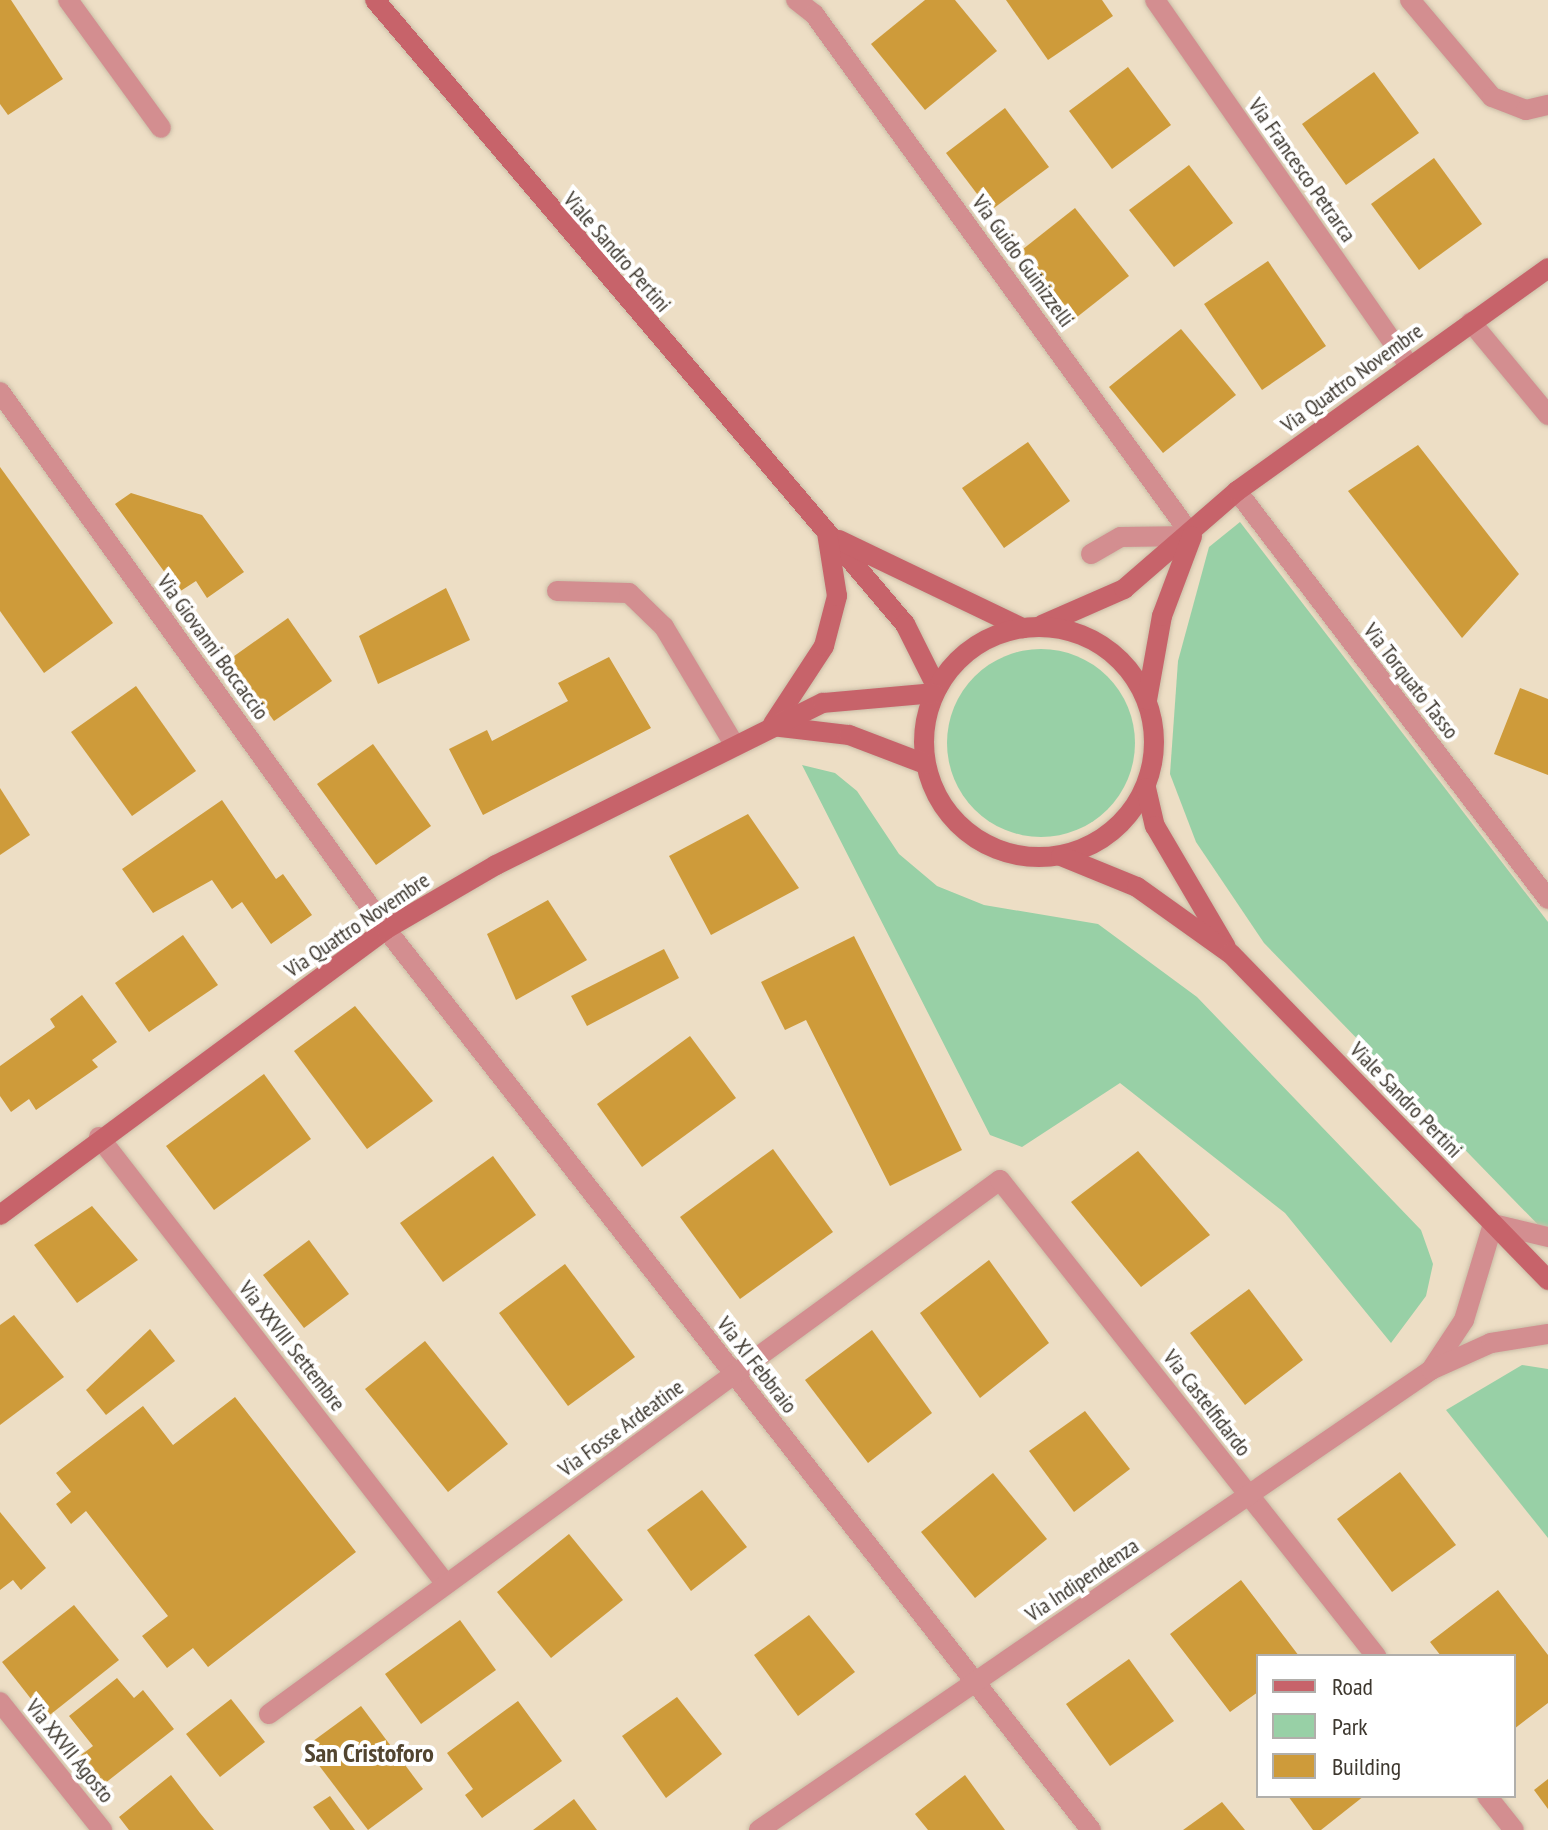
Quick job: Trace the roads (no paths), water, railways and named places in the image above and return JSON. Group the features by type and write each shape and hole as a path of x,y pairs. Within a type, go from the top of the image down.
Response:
{"main road":[{"name":"Viale Sandro Pertini","path":"375,0 905,624 935,690"},
{"name":"Via Quattro Novembre","path":"1030,627 1124,589 1192,536 1237,491 1548,268"},
{"name":"Viale Sandro Pertini","path":"827,533 940,594 1030,627 1104,646 1147,700 1155,744 1146,788 1126,819 1097,843 1061,856"},
{"path":"827,533 837,596 824,646 772,726 849,735 925,764"},
{"path":"1147,700 1162,616 1192,536"},
{"name":"Viale Sandro Pertini","path":"1030,627 988,638 958,659 935,690 924,727 925,764 943,805 974,838 1016,855 1061,856 1137,887 1231,954 1548,1280"},
{"name":"Via Quattro Novembre","path":"0,1215 99,1137 386,929 772,726 857,696 935,690"},
{"name":"Viale Sandro Pertini","path":"1146,788 1155,826 1231,954"}],"street":[{"path":"68,0 161,128"},
{"name":"Via Guido Guinizzelli","path":"796,0 814,14 1192,536"},
{"name":"Via Francesco Petrarca","path":"1155,0 1410,367"},
{"path":"1410,0 1492,97 1526,110 1548,105"},
{"path":"1471,322 1548,415"},
{"name":"Via Giovanni Boccaccio","path":"0,392 386,929"},
{"name":"Via Torquato Tasso","path":"1237,491 1548,899"},
{"path":"1091,554 1121,537 1192,536"},
{"path":"557,591 629,593 664,627 734,744"},
{"name":"Via XI Febbraio","path":"386,929 1091,1830"},
{"name":"Via XXVIII Settembre","path":"99,1137 446,1584"},
{"name":"Via Fosse Ardeatine","path":"269,1714 1000,1180"},
{"name":"Via Castelfidardo","path":"1000,1180 1374,1654"},
{"path":"1493,1224 1548,1237"},
{"name":"Via Indipendenza","path":"1431,1370 1464,1320 1493,1224"},
{"name":"Via Indipendenza","path":"759,1830 1431,1370 1491,1343 1548,1334"},
{"name":"Via XXVII Agosto","path":"0,1702 102,1830"},
{"path":"1489,1798 1514,1830"}],"district":[{"name":"San Cristoforo","path":"369,1753"}]}
